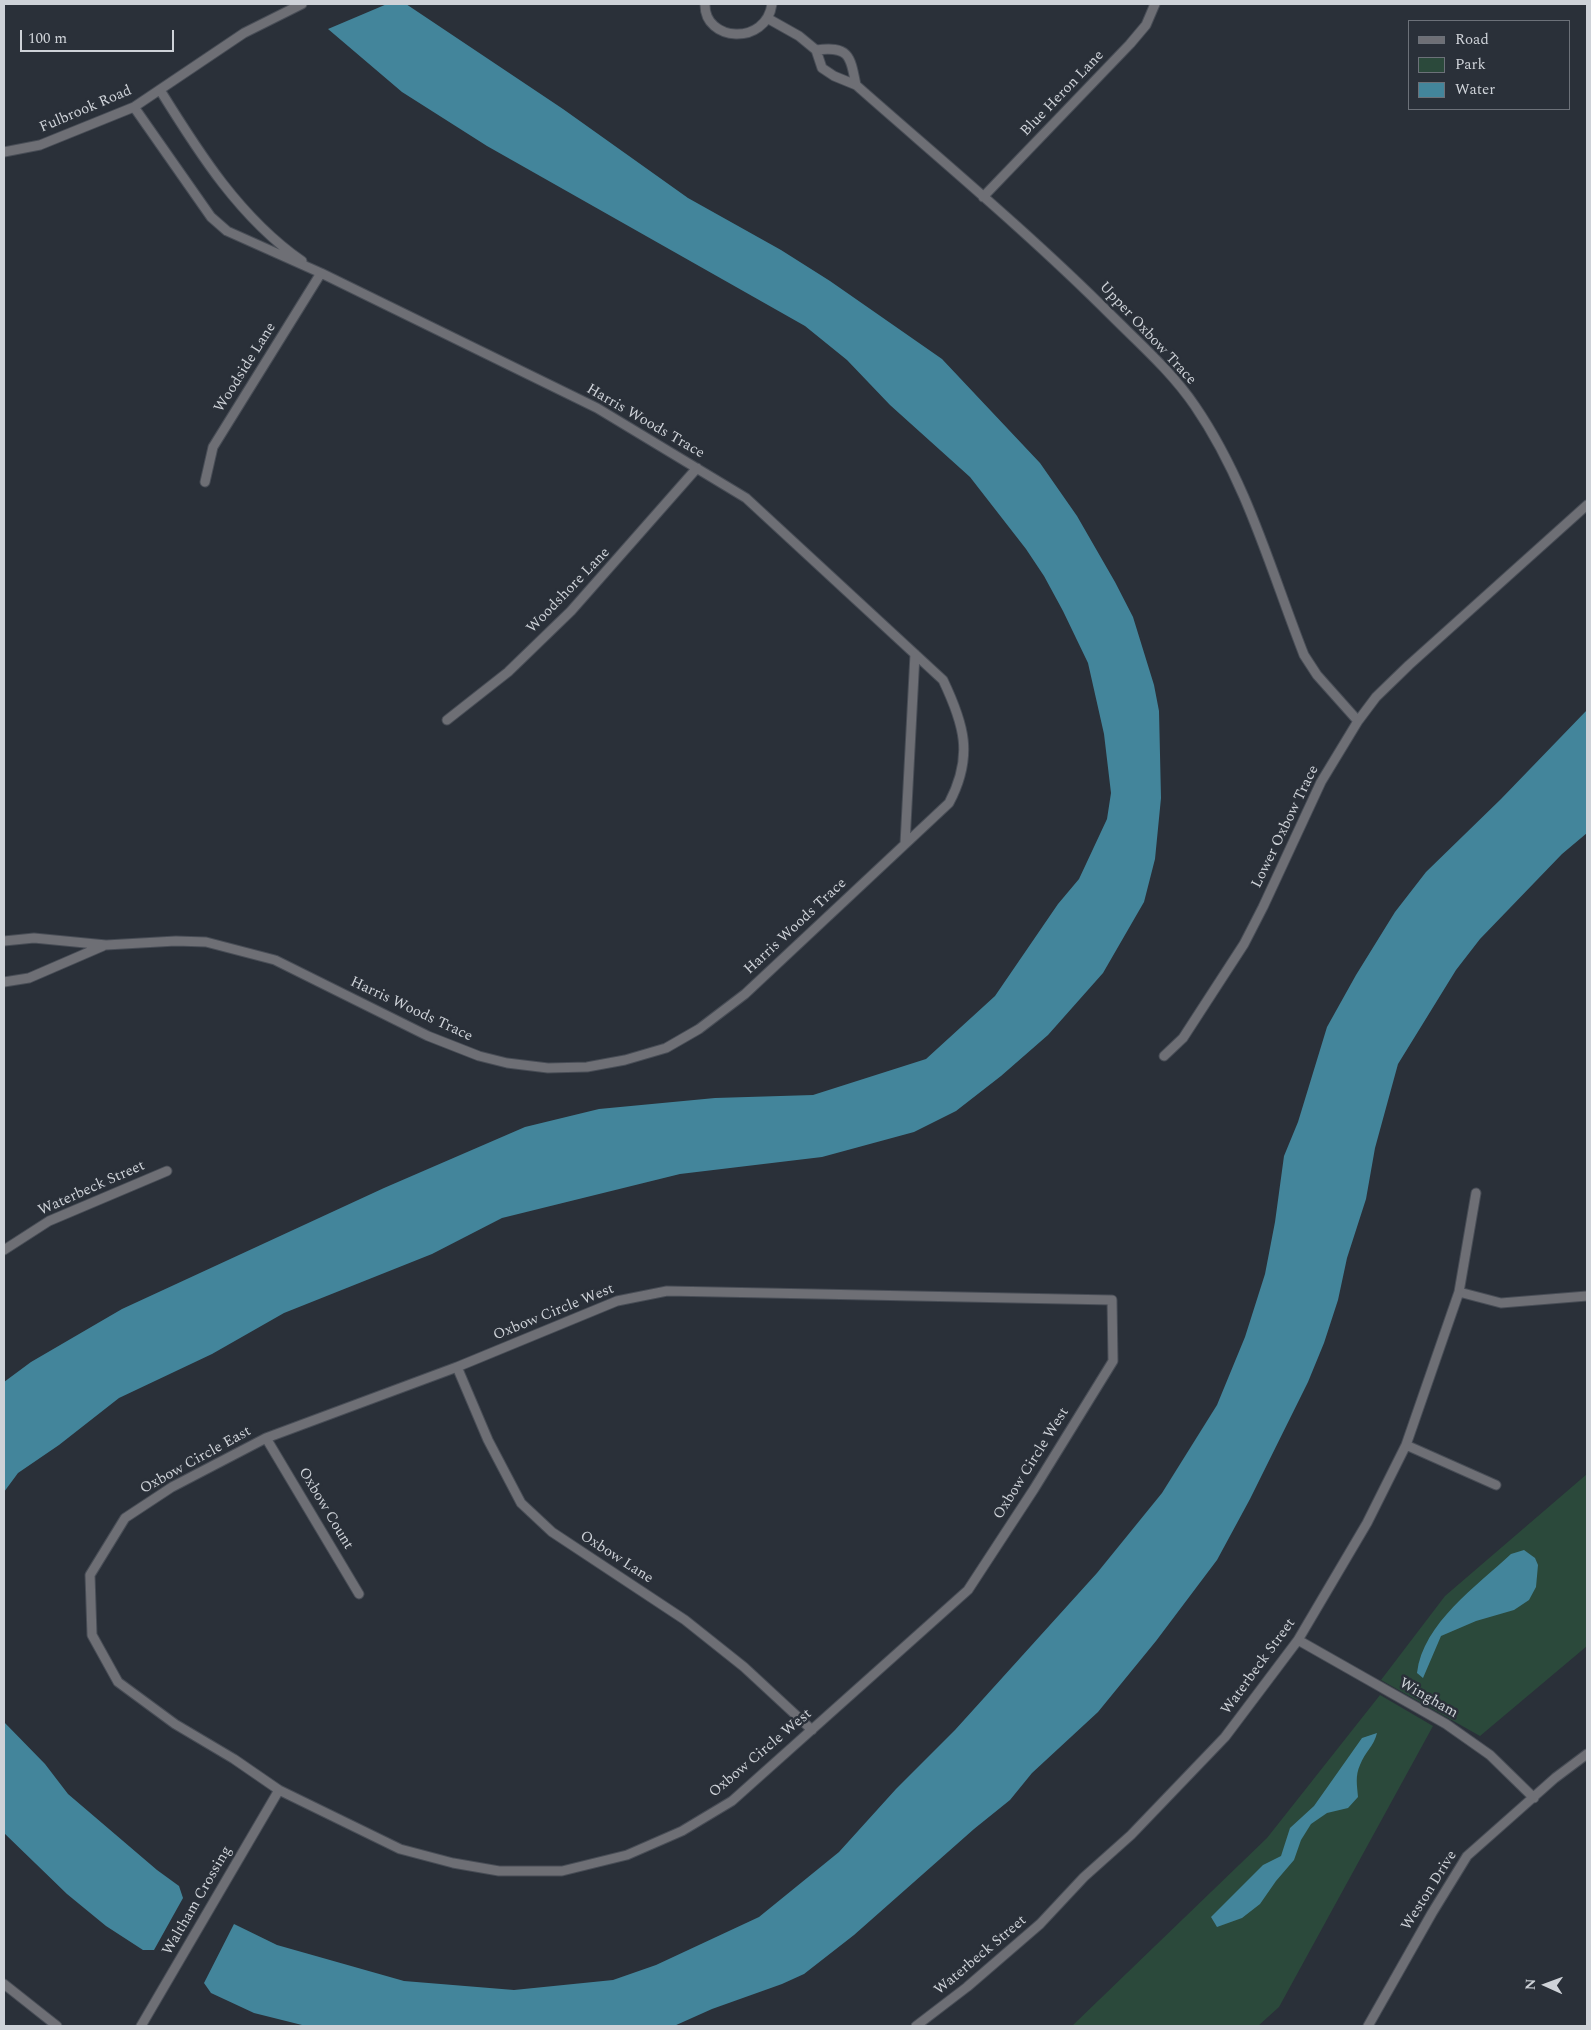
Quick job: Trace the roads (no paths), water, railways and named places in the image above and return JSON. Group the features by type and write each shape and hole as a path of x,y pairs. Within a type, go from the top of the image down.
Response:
{"street":[{"name":"Fulbrook Road","path":"4,152 40,145 134,107 244,33 302,4"},
{"path":"705,4 711,22 722,31 735,35 750,33 762,25 767,18 772,4"},
{"name":"Blue Heron Lane","path":"983,197 1130,44 1146,25 1155,4"},
{"name":"Upper Oxbow Trace","path":"767,18 799,36 816,50 822,68 834,76 856,85 1072,275 1163,367 1195,406 1218,443 1244,496 1304,655 1317,675 1358,721"},
{"path":"816,50 834,48 844,51 851,61 856,85"},
{"name":"Harris Woods Trace","path":"160,90 194,146 246,213 282,247 321,273"},
{"name":"Harris Woods Trace","path":"4,941 34,938 106,945 176,941 206,942 237,948 275,960 428,1036 479,1056 507,1063 548,1068 587,1067 625,1060 666,1048 699,1029 745,994 950,803 958,786 964,762 962,732 955,706 943,680 746,498 597,408 321,273 227,231 211,217 134,107"},
{"name":"Woodside Lane","path":"205,482 214,447 321,273"},
{"name":"Woodshore Lane","path":"447,720 508,672 571,611 697,468"},
{"name":"Lower Oxbow Trace","path":"1164,1056 1183,1038 1244,944 1263,907 1317,788 1358,721 1376,697 1409,664 1587,505"},
{"path":"905,844 915,654"},
{"name":"Harris Woods Trace","path":"4,982 29,978 106,945"},
{"name":"Waterbeck Street","path":"4,1250 49,1221 167,1171"},
{"name":"Waterbeck Street","path":"916,2026 967,1988 1040,1924 1084,1877 1131,1835 1225,1737 1298,1640 1367,1523 1406,1445 1459,1292 1476,1193"},
{"name":"Oxbow Circle West","path":"279,1790 400,1849 453,1863 500,1871 562,1871 627,1855 682,1831 732,1801 968,1590 1034,1489 1113,1361 1112,1300 667,1291 617,1301 458,1367 381,1395"},
{"path":"1459,1292 1501,1303 1587,1296"},
{"name":"Oxbow Lane","path":"458,1367 488,1440 521,1503 552,1532 684,1620 744,1667 812,1730"},
{"name":"Oxbow Circle East","path":"279,1790 234,1759 175,1724 118,1682 92,1635 90,1575 125,1518 172,1487 266,1438 381,1395"},
{"name":"Oxbow Count","path":"266,1438 359,1594"},
{"path":"1406,1445 1496,1485"},
{"name":"Wingham","path":"1298,1640 1446,1724 1490,1755 1534,1798"},
{"name":"Weston Drive","path":"1368,2026 1432,1913 1467,1856 1555,1778 1587,1754"},
{"name":"Waltham Crossing","path":"141,2026 279,1790"},
{"path":"4,1984 58,2026"}],"water":[{"path":"387,4 406,4 563,109 688,198 781,250 830,281 942,359 1040,463 1077,516 1133,617 1154,685 1159,711 1161,798 1155,859 1144,902 1103,973 1048,1035 1001,1076 956,1111 914,1132 822,1157 680,1174 502,1218 432,1254 284,1313 212,1354 119,1398 59,1445 18,1473 4,1492 4,1382 31,1362 122,1309 384,1188 525,1127 599,1109 715,1098 813,1095 926,1059 995,996 1058,904 1079,879 1107,819 1111,793 1104,734 1088,663 1044,576 1026,549 970,477 890,405 847,360 805,326 487,146 402,92 328,29"},
{"path":"1587,710 1587,833 1562,854 1480,939 1456,970 1398,1064 1375,1148 1366,1199 1347,1258 1338,1300 1324,1343 1308,1382 1250,1499 1217,1560 1156,1641 1098,1712 1032,1773 1010,1800 974,1829 854,1935 804,1974 782,1984 712,2009 674,2026 306,2026 254,2013 211,1993 204,1983 234,1924 277,1945 404,1981 514,1990 613,1980 656,1965 759,1917 839,1852 896,1789 955,1730 1097,1573 1162,1493 1217,1405 1245,1337 1265,1274 1275,1222 1284,1156 1298,1122 1327,1027 1356,975 1395,912 1426,872 1501,799"},
{"path":"1524,1550 1535,1558 1538,1565 1536,1587 1529,1600 1514,1610 1476,1621 1441,1636 1423,1678 1417,1673 1421,1655 1429,1638 1440,1622 1468,1593 1511,1554"},
{"path":"4,1722 45,1764 68,1794 157,1870 179,1886 183,1898 154,1950 143,1950 106,1926 67,1894 4,1833"},
{"path":"1377,1733 1374,1742 1358,1769 1358,1797 1348,1808 1327,1813 1311,1824 1301,1840 1294,1860 1260,1904 1242,1918 1217,1927 1211,1917 1263,1865 1281,1856 1290,1828 1314,1806 1362,1738"}]}
